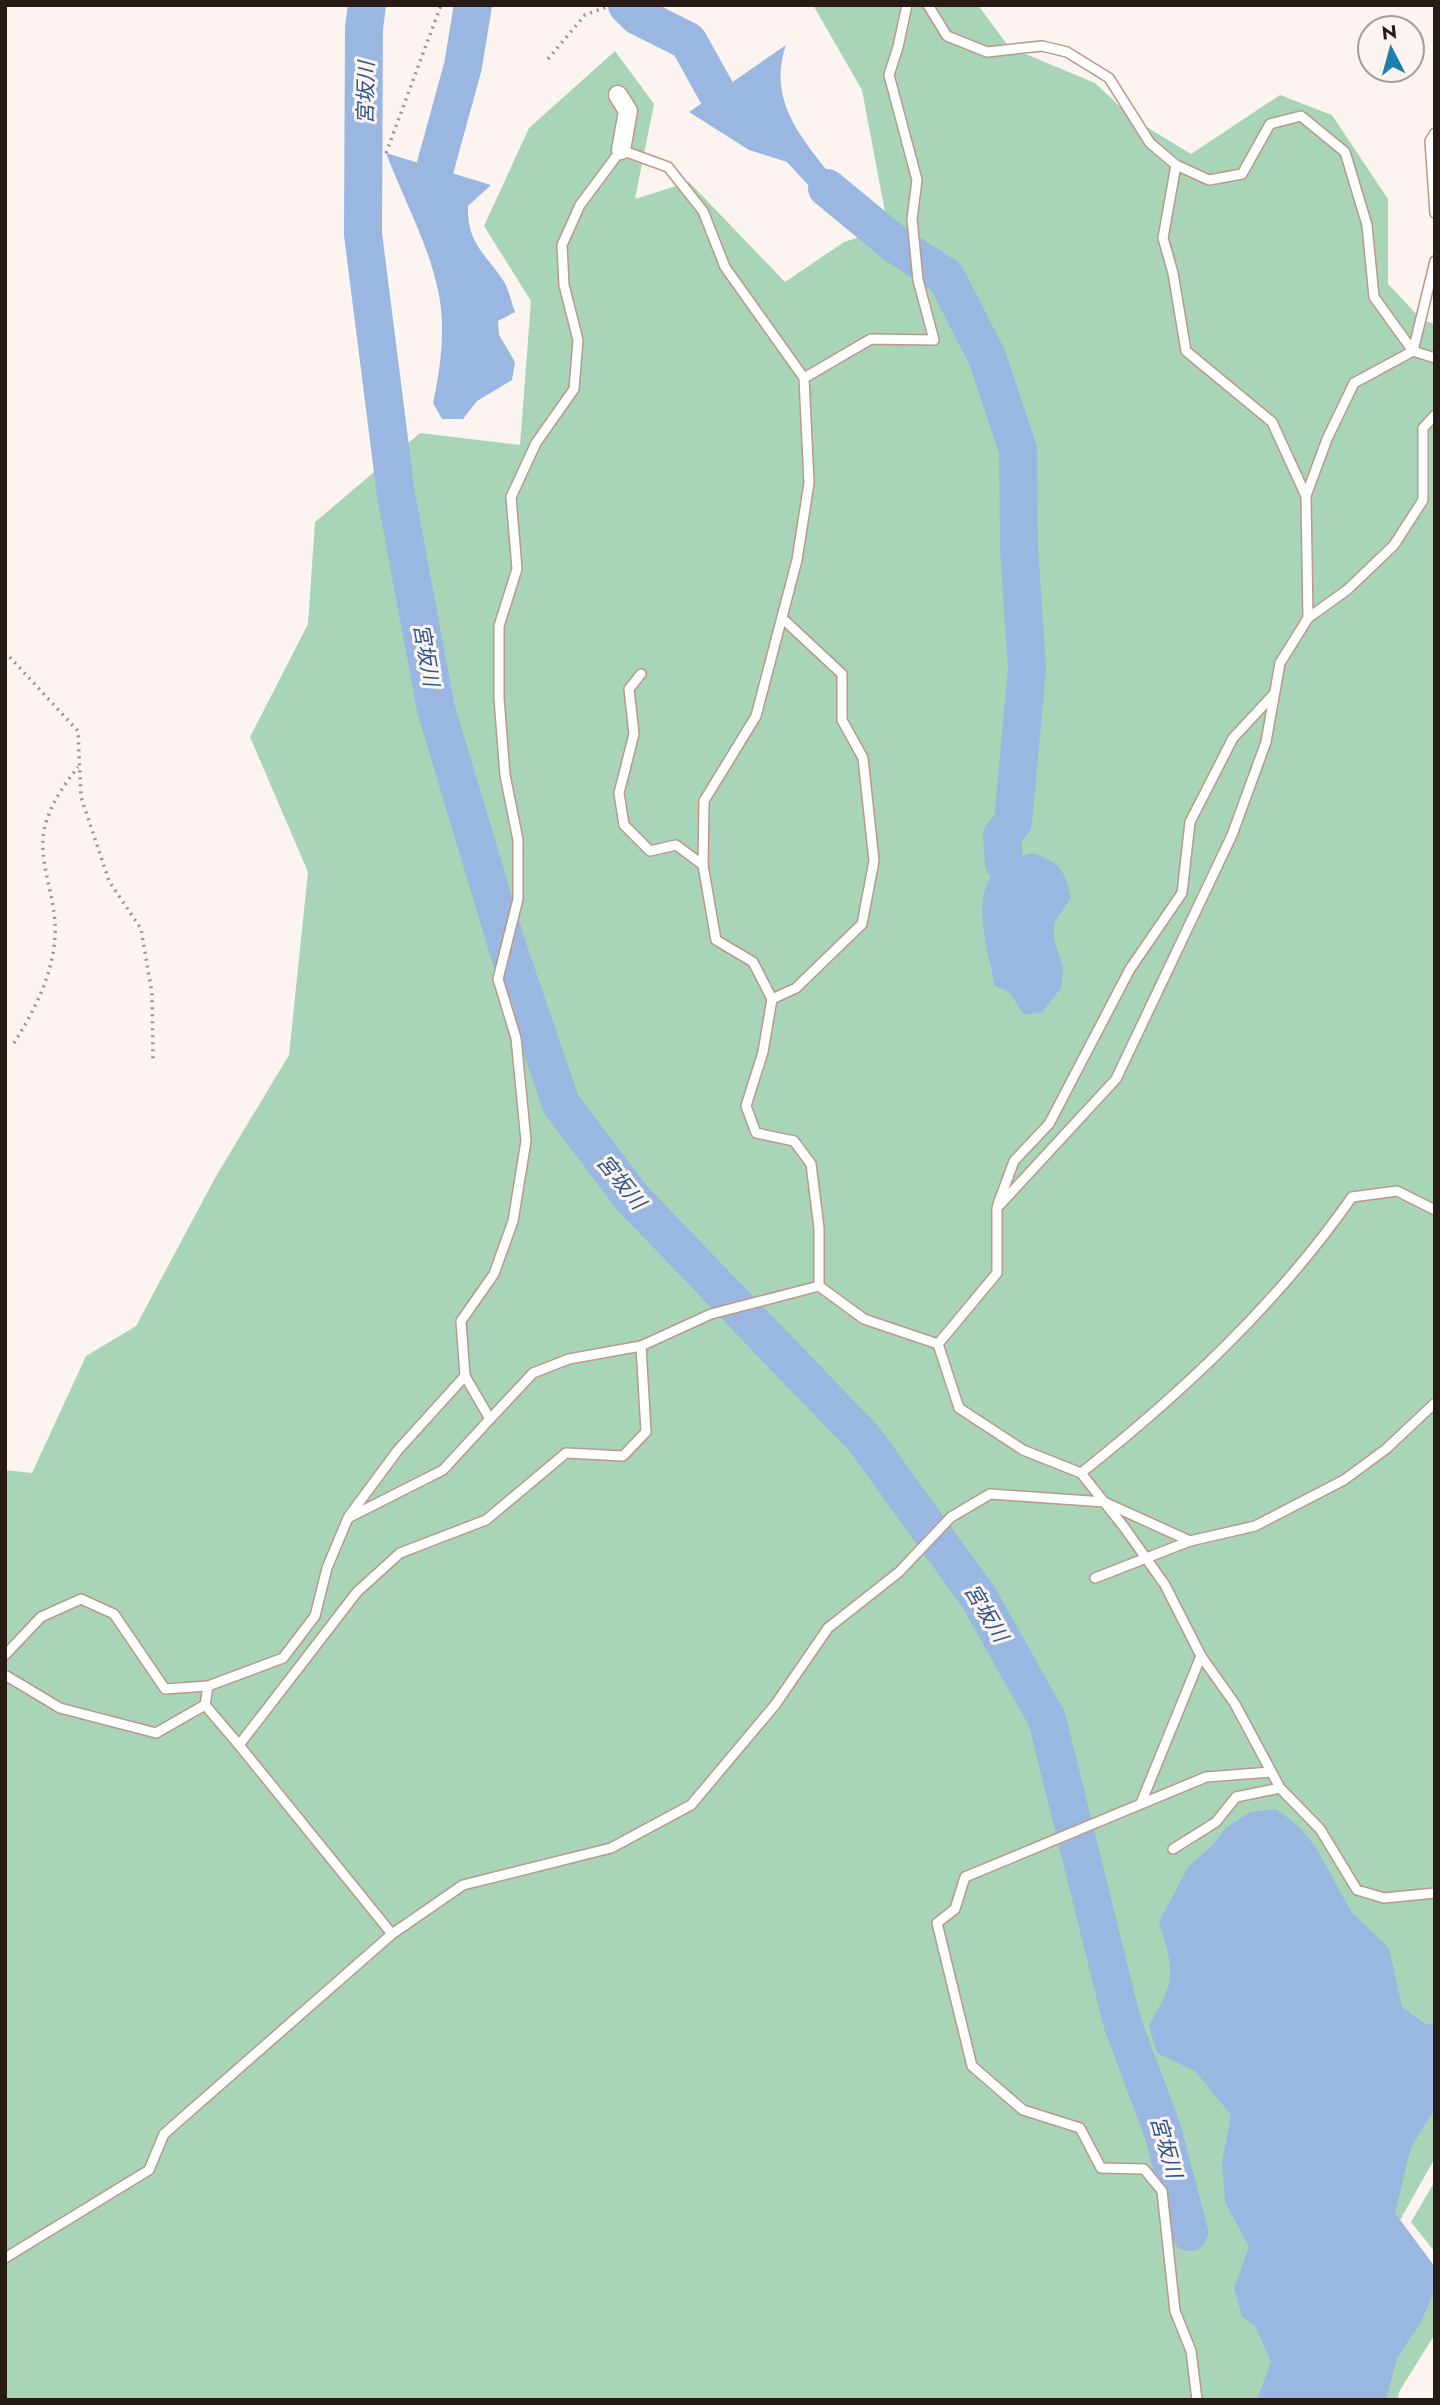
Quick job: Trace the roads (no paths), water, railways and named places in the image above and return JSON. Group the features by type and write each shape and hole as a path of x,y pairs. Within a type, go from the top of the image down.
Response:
{"street":[{"path":"618,95 628,111 621,149"}],"lane":[{"path":"804,378 871,339 934,340 918,280 913,231 917,180 889,75 907,5"},
{"path":"928,5 947,36 986,52 1042,46 1067,52 1109,78 1150,142 1175,165 1209,180 1242,174 1270,124 1301,116 1345,152 1367,225 1374,297 1413,351 1435,358"},
{"path":"1435,133 1430,141 1435,213"},
{"path":"490,1419 465,1376 461,1321 494,1274 509,1232 526,1141 516,1038 498,979 519,899 518,840 505,775 499,698 499,626 517,569 511,497 536,443 575,389 578,340 564,285 562,245 580,205 621,149 668,167 675,175 703,211 725,267 804,378 809,483 797,560 756,716 704,801 704,865 716,940 753,962 772,999 763,1052 746,1106 756,1133 794,1141 811,1164 819,1228 819,1286"},
{"path":"1175,165 1163,238 1173,273 1186,351 1272,422 1306,496"},
{"path":"1308,618 1306,496 1327,439 1354,383 1413,351 1435,261"},
{"path":"997,1208 1116,1079 1232,835 1266,742 1280,663 1308,618 1347,590 1394,545 1423,500 1423,428 1435,415"},
{"path":"772,999 796,988 862,924 874,861 863,758 842,720 842,674 782,618"},
{"path":"641,674 629,689 634,734 619,793 624,825 650,851 677,845 704,865"},
{"path":"938,1344 997,1273 997,1208 1014,1161 1049,1124 1130,969 1182,893 1190,822 1233,738 1274,694"},
{"path":"1081,1473 1131,1433 1256,1318 1312,1254 1352,1197 1397,1191 1435,1210"},
{"path":"348,1518 443,1470 533,1373 569,1359 641,1346 712,1314 819,1286"},
{"path":"819,1286 864,1319 938,1344"},
{"path":"938,1344 959,1408 1023,1450 1081,1473 1104,1502 1165,1585 1201,1656 1235,1704 1280,1788 1320,1829 1357,1890 1384,1898 1435,1893"},
{"path":"239,1745 357,1592 400,1553 486,1520 566,1453 623,1456 646,1432 641,1346"},
{"path":"5,1655 41,1617 81,1599 114,1614 164,1689 208,1686 283,1658 315,1616 327,1568 348,1518 398,1450 465,1376"},
{"path":"1095,1578 1190,1541 1255,1527 1344,1480 1386,1449 1435,1403"},
{"path":"5,2258 149,2170 164,2134 392,1934 463,1885 611,1848 691,1805 775,1705 828,1628 899,1572 951,1517 990,1494 1104,1502 1190,1541"},
{"path":"1141,1802 1201,1656"},
{"path":"5,1675 60,1708 156,1733 205,1705"},
{"path":"208,1686 205,1705 392,1934"},
{"path":"1197,2400 1191,2351 1175,2311 1162,2191 1144,2169 1101,2168 1080,2128 1023,2110 972,2066 937,1923 955,1909 965,1877 1206,1777 1271,1772"},
{"path":"1172,1849 1216,1822 1236,1797 1280,1788"}],"water":[{"path":"786,45 781,65 784,101 799,133 834,179 827,188 810,187 787,162 749,150 689,112"},
{"path":"386,153 491,185 468,206 468,219 474,238 503,280 510,296 515,312 498,321 499,335 515,362 512,380 477,401 463,419 442,419 433,403 442,346 438,290 422,238"},
{"path":"1032,853 1060,868 1071,898 1054,923 1054,939 1063,968 1061,988 1042,1012 1024,1015 1010,993 995,986 985,941 982,909 989,880 997,868 1009,860"},
{"path":"1276,1809 1297,1825 1315,1846 1352,1913 1389,1948 1402,2007 1425,2024 1435,2024 1435,2109 1411,2147 1395,2213 1435,2267 1435,2289 1421,2322 1397,2358 1386,2400 1257,2400 1271,2361 1255,2326 1242,2317 1234,2288 1249,2247 1225,2202 1222,2162 1231,2115 1195,2071 1157,2053 1149,2025 1164,1997 1170,1975 1168,1952 1159,1922 1188,1867 1213,1845 1226,1828 1250,1812"}],"waterway":[{"name":"宮坂川","path":"367,5 364,28 363,234 396,495 436,709 508,949 561,1104 633,1199 865,1440 979,1598 1047,1719 1122,2022 1163,2132 1189,2232"},
{"path":"435,168 463,66 473,5"},
{"path":"627,5 638,16 688,41 717,93"},
{"path":"827,188 895,244 946,277 987,357 1018,450 1019,547 1027,669 1013,822 1002,836 1004,863"}]}
